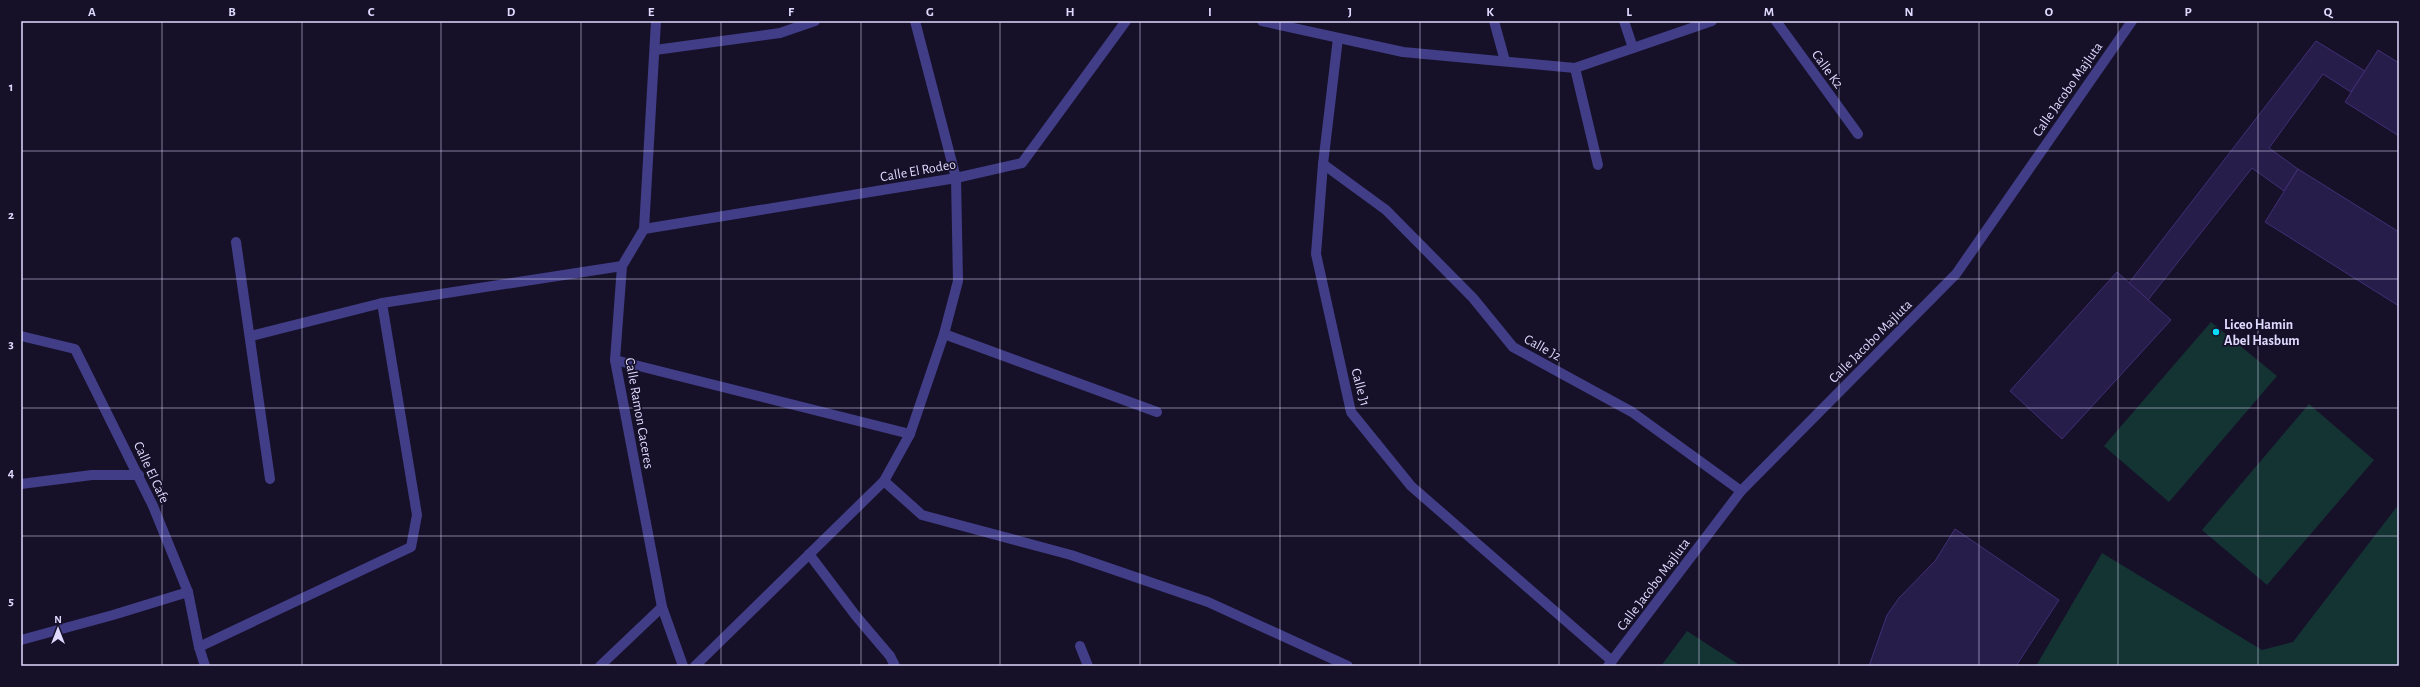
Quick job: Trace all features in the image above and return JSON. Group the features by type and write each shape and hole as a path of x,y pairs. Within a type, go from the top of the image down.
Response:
{"street":[{"name":"Calle Ramon Caceres","path":"656,21 644,229 622,266 615,360 662,607 684,666"},
{"path":"655,50 780,33 815,21"},
{"path":"694,666 884,481 910,434 944,334 958,281 956,178 915,21"},
{"name":"Calle El Rodeo","path":"644,229 956,178 1022,163 1126,21"},
{"path":"1262,21 1403,52 1575,68 1712,21"},
{"path":"1494,21 1506,61"},
{"path":"1624,21 1633,48"},
{"name":"Calle K2","path":"1776,21 1858,134"},
{"name":"Calle Jacobo Majluta","path":"1610,663 1741,491 1956,274 2132,21"},
{"name":"Calle J1","path":"1338,38 1323,164 1316,254 1351,412 1411,486 1610,663"},
{"path":"1575,68 1598,165"},
{"name":"Calle J2","path":"1323,164 1386,210 1473,298 1513,347 1632,412 1741,491"},
{"path":"236,242 251,336 270,478"},
{"path":"251,336 382,303 622,266"},
{"path":"199,647 411,547 417,514 382,303"},
{"path":"944,334 1157,412"},
{"name":"Calle El Cafe","path":"21,336 75,349 139,475 188,592 199,647 205,666"},
{"path":"615,360 910,434"},
{"path":"21,484 92,475 139,475"},
{"path":"884,481 922,514 1071,555 1208,602 1348,666"},
{"path":"809,554 856,616 890,656 895,666"},
{"path":"21,640 113,615 188,592"},
{"path":"600,666 662,607"},
{"path":"1080,646 1088,666"}],"green space":[{"path":"2211,322 2277,376 2169,502 2104,446"},
{"path":"2309,404 2374,460 2267,585 2202,530"},
{"path":"2399,504 2399,666 2036,666 2102,553 2262,650 2293,642"},
{"path":"1687,631 1741,666 1661,666"}],"building":[{"path":"2316,41 2365,71 2351,92 2323,74 2269,148 2298,169 2284,191 2252,168 2148,300 2129,283"},
{"path":"2378,50 2399,63 2399,136 2345,102"},
{"path":"2298,169 2399,232 2399,306 2265,222"},
{"path":"2117,272 2171,320 2062,439 2010,391"},
{"path":"1955,529 2059,600 2016,666 1869,666 1887,615 1899,598 1935,561"}],"place":[{"name":"Liceo Hamin Abel Hasbum","path":"2216,332"}]}
